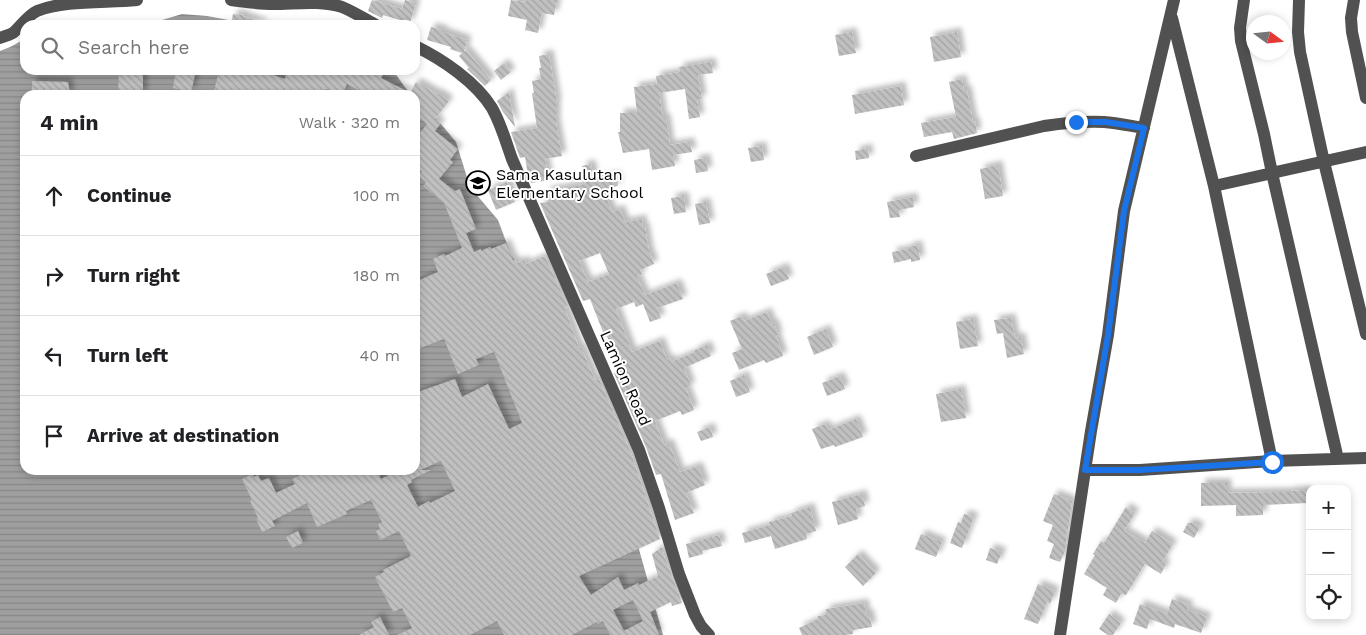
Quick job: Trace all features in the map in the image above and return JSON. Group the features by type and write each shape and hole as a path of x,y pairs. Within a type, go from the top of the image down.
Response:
{"street":[{"path":"25,20 37,11 63,3 137,0"},
{"path":"231,0 272,4 320,3 340,7 367,20"},
{"path":"1060,635 1108,335 1124,211 1174,0"},
{"path":"1244,0 1240,28 1241,41 1338,459"},
{"path":"1299,0 1298,32 1300,52 1324,162 1366,334"},
{"path":"1354,0 1351,18 1352,32 1366,98"},
{"path":"1171,15 1214,186 1272,462"},
{"path":"0,38 14,33 20,25"},
{"name":"Lamion Road","path":"420,49 441,60 466,79 486,99 492,108 512,159 639,450 679,574 695,615 709,635"},
{"path":"916,156 1057,124 1106,122 1144,128"},
{"path":"1214,186 1366,152"},
{"path":"1085,470 1140,470 1366,458"}],"shaded area":[{"path":"182,14 228,20 162,20"},
{"path":"20,42 20,75 396,75 408,90 20,90 20,475 420,475 420,103 456,142 470,187 498,220 511,255 548,313 635,535 663,635 0,635 0,51"}],"building":[{"path":"372,0 402,9 405,0 416,3 411,20 400,20 383,15 382,18 368,11"},
{"path":"511,0 526,2 526,0 557,0 554,15 542,13 538,33 525,30 527,20 508,16"},
{"path":"233,14 244,15 254,20 232,20"},
{"path":"431,27 467,40 464,52 466,50 491,80 485,86 467,69 469,68 459,56 462,53 450,49 451,47 427,40"},
{"path":"852,32 856,53 839,56 835,35"},
{"path":"957,32 961,57 934,62 930,37"},
{"path":"549,54 557,103 556,123 562,156 545,159 549,180 531,183 525,157 520,158 511,132 537,128 532,81 541,79 539,56"},
{"path":"711,62 713,73 698,75 702,99 697,100 700,117 689,119 685,89 659,93 663,118 666,118 670,145 690,142 692,152 673,155 675,166 652,170 649,149 623,153 618,132 620,132 620,113 637,113 634,87 657,84 656,76 680,72 679,67"},
{"path":"504,63 511,72 501,80 494,71"},
{"path":"119,75 143,75 143,90 118,90"},
{"path":"175,75 195,75 191,90 173,88"},
{"path":"218,75 273,75 285,79 286,75 382,75 381,78 404,90 358,90 347,84 344,90 214,90"},
{"path":"962,79 964,90 967,90 977,133 954,139 952,132 924,137 921,123 956,117 949,82"},
{"path":"32,81 68,82 69,90 32,90"},
{"path":"416,82 449,101 435,119 441,123 435,131 458,149 450,160 453,162 439,179 455,191 460,189 476,229 466,233 474,252 490,247 491,249 506,243 516,263 524,260 526,264 545,256 568,307 565,308 579,348 581,347 595,380 599,379 631,453 660,539 579,576 591,595 618,577 624,590 638,583 639,585 658,576 652,554 662,547 665,560 682,603 672,606 671,602 650,612 659,635 610,635 603,621 598,624 597,622 572,635 504,635 497,621 470,635 397,635 412,628 402,608 393,612 375,577 384,572 383,570 411,556 399,531 380,540 376,531 380,529 378,524 382,522 371,500 346,511 347,514 317,527 307,503 272,521 275,526 262,532 256,519 258,518 250,501 252,500 242,479 250,475 254,477 258,475 261,481 269,478 276,493 295,484 292,479 300,475 379,475 381,479 389,475 420,475 420,470 420,391 455,379 462,397 488,384 509,429 522,423 494,352 476,359 479,365 458,374 444,339 420,348 420,280 438,272 433,259 462,248 444,203 423,186 426,182 420,178 422,171 420,170 420,133 427,124 420,118 420,90 412,90","holes":["441,461 455,491 418,507 407,485 412,482 411,480 431,470 420,470","633,600 643,621 624,631 613,610"]},
{"path":"901,86 904,105 855,114 852,95"},
{"path":"509,92 515,127 497,101"},
{"path":"762,146 764,160 751,162 748,148"},
{"path":"868,148 869,158 856,160 855,151"},
{"path":"706,158 708,171 696,173 694,160"},
{"path":"591,164 594,179 616,175 618,186 603,189 612,212 620,209 625,222 642,219 654,264 640,270 642,275 637,276 645,295 677,283 683,299 657,308 661,318 650,322 643,304 636,307 634,302 616,309 632,352 660,341 667,360 670,358 671,362 707,345 711,356 684,368 691,386 686,388 694,410 682,415 680,411 655,421 664,445 669,443 680,472 698,466 705,485 686,493 694,513 675,520 661,474 656,475 614,373 620,371 607,336 605,337 590,299 583,301 540,203 548,202 546,191 585,184 582,166","holes":["600,253 609,274 588,282 579,261"]},
{"path":"998,165 1003,196 985,199 980,169"},
{"path":"507,182 515,202 496,210 488,190"},
{"path":"684,196 686,212 674,214 671,198"},
{"path":"913,197 914,207 899,210 900,217 890,218 887,202"},
{"path":"706,202 710,223 699,225 695,204"},
{"path":"918,245 920,260 911,262 911,259 894,263 892,252 909,249 908,247"},
{"path":"784,267 789,279 771,286 766,274"},
{"path":"767,312 772,324 774,323 783,356 766,363 764,360 739,370 732,353 742,349 730,321 742,316 744,321"},
{"path":"1011,318 1015,338 1021,337 1024,354 1007,358 1003,333 997,334 994,320"},
{"path":"973,319 978,346 960,349 956,322"},
{"path":"826,329 833,347 814,355 807,337"},
{"path":"744,375 750,392 736,397 730,381"},
{"path":"840,376 845,389 827,396 822,383"},
{"path":"961,389 966,418 941,422 936,394"},
{"path":"856,419 863,437 835,447 834,445 821,449 812,429 825,424 828,430"},
{"path":"710,427 713,437 701,441 697,432"},
{"path":"1201,483 1227,483 1227,493 1306,490 1306,503 1263,505 1263,515 1236,516 1236,505 1201,506"},
{"path":"862,494 865,506 856,509 858,519 838,525 832,502"},
{"path":"1054,494 1072,501 1068,530 1065,536 1067,537 1065,551 1060,562 1049,558 1054,544 1047,541 1053,525 1043,521"},
{"path":"810,507 816,531 806,534 807,539 775,549 771,536 745,543 742,533 770,525 769,522 792,516 791,513"},
{"path":"1126,507 1135,513 1124,531 1145,543 1152,531 1173,544 1162,562 1166,564 1161,574 1145,564 1126,595 1121,594 1116,603 1103,595 1107,588 1084,574 1101,541 1104,543"},
{"path":"964,514 974,517 962,548 950,543 958,522 961,523"},
{"path":"1188,523 1200,527 1194,538 1183,532"},
{"path":"298,531 303,543 292,548 286,537"},
{"path":"921,534 942,542 936,557 915,549"},
{"path":"719,535 722,546 702,551 703,554 689,558 686,544"},
{"path":"990,548 1002,552 997,564 986,560"},
{"path":"858,554 876,573 863,586 845,567"},
{"path":"1038,584 1055,591 1050,604 1047,602 1038,624 1024,619"},
{"path":"1172,599 1189,605 1187,610 1207,617 1201,633 1175,624 1174,628 1150,619 1147,629 1133,624 1140,604 1167,614"},
{"path":"864,603 866,614 869,613 872,627 853,630 853,634 846,635 802,635 799,628 818,619 818,616 826,615 826,609"},
{"path":"1109,614 1121,623 1113,635 1108,635 1099,629"},
{"path":"380,617 389,635 359,635 374,627 371,622"}],"place":[{"name":"Sama Kasulutan Elementary School","path":"478,183"}],"route":[{"path":"1076,122 1106,122 1144,128 1124,211 1108,335 1085,470 1140,470 1272,462"}]}
